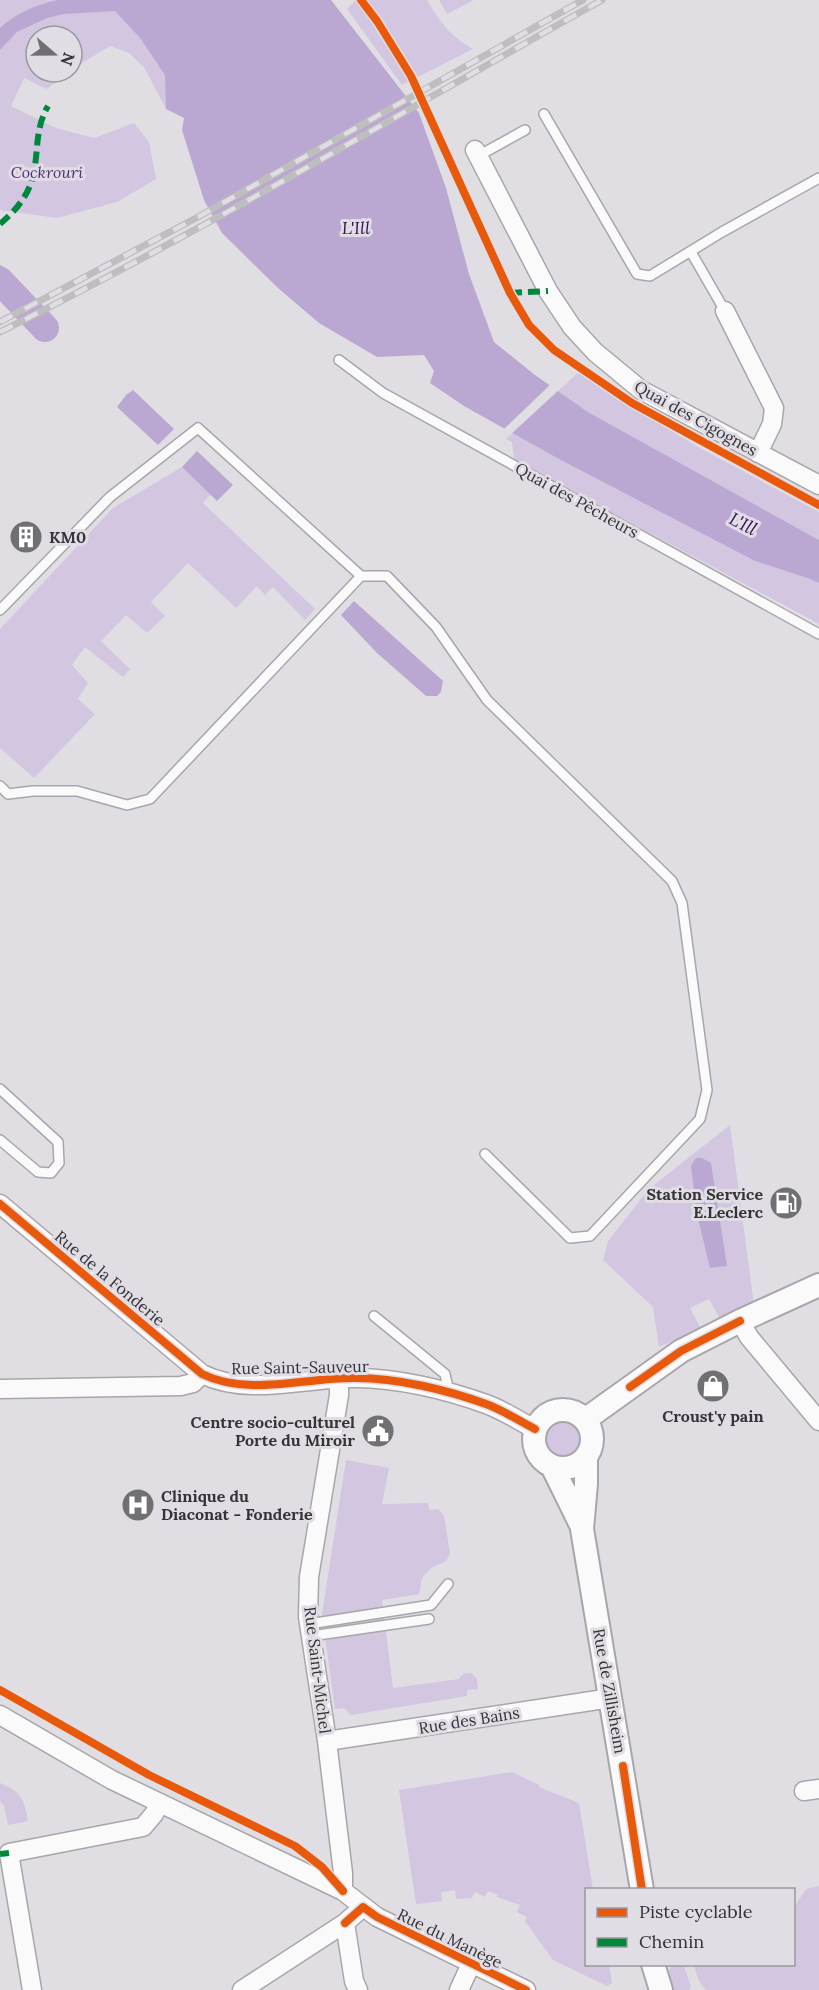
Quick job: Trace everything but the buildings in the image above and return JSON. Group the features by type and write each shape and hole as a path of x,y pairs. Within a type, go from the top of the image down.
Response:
{"street":[{"name":"Quai des Cigognes","path":"477,153 548,291 572,327 595,352 641,390 819,485"},
{"path":"725,310 774,408 772,424 758,453"},
{"name":"Rue de la Fonderie","path":"0,1204 202,1374"},
{"path":"585,1419 681,1351 819,1285"},
{"path":"740,1321 749,1337 819,1421"},
{"path":"0,1389 181,1386 193,1383 202,1374"},
{"name":"Rue Saint-Sauveur","path":"202,1374 215,1381 236,1385 339,1378 386,1380 449,1392 489,1405 535,1429"},
{"name":"Rue Saint-Michel","path":"339,1378 339,1395 309,1577 310,1630 327,1741 343,1873 343,1891"},
{"path":"558,1410 578,1413 585,1419 591,1428 593,1439 586,1458 570,1467 552,1466 543,1460 536,1451 534,1440 535,1429 540,1420 548,1413 558,1410"},
{"name":"Rue de Zillisheim","path":"586,1458 582,1529 642,1888"},
{"name":"Rue de Zillisheim","path":"552,1466 582,1529"},
{"name":"Rue des Bains","path":"327,1741 611,1698"},
{"name":"Rue du Manège","path":"0,1715 112,1780 343,1891 377,1917 526,1990"},
{"path":"32,1990 9,1853 143,1827 160,1803"},
{"path":"242,1990 345,1923 363,1907"},
{"path":"345,1923 354,1981 358,1990"},
{"path":"459,1990 471,1964"},
{"path":"651,1990 653,1966"},
{"path":"653,1966 661,1990"}],"lane":[{"path":"544,114 637,274 650,276 722,232 819,178"},
{"path":"477,153 525,130"},
{"path":"691,252 725,310"},
{"name":"Quai des Pêcheurs","path":"339,360 383,393 819,634"},
{"path":"0,610 110,497 198,428 361,576 387,576 436,627 487,700 672,881 682,903 707,1090 700,1119 590,1236 570,1238 485,1155"},
{"path":"0,786 8,794 33,791 77,791 127,805 150,799 361,576"},
{"path":"0,1089 58,1142 59,1164 51,1173 38,1172 0,1140"},
{"path":"374,1316 446,1374 449,1392"},
{"path":"310,1630 431,1605 448,1584"},
{"path":"310,1630 429,1618"}],"green space":[{"name":"Cockrouri","path":"0,0 107,0 140,38 166,75 166,109 144,67 129,53 110,46 84,62 84,24 24,24 24,78 11,106 56,128 94,138 134,123 149,142 156,179 117,202 57,218 0,210"},
{"path":"356,0 427,0 446,28 473,49 402,85 347,9"},
{"path":"439,0 474,0 447,14"},
{"name":"Cockrouri","path":"37,84 53,84 47,89"},
{"path":"582,369 630,406 698,447 819,512 819,540 588,412 558,391"},
{"path":"513,433 755,561 819,583 819,624 514,460 512,442 506,439"},
{"path":"182,467 211,494 203,503 315,609 305,620 273,587 265,595 257,586 236,608 188,563 151,602 165,616 147,633 126,615 101,641 130,669 123,677 85,647 72,665 88,683 78,699 95,714 34,778 0,748 0,629 113,508"},
{"path":"730,1125 754,1305 720,1319 709,1299 690,1308 701,1329 659,1347 653,1307 603,1260 608,1241 649,1189"},
{"path":"563,1420 576,1426 582,1439 576,1452 563,1458 550,1452 544,1439 550,1426"},
{"path":"346,1460 389,1468 382,1504 428,1503 429,1510 438,1509 444,1515 450,1554 446,1561 431,1568 422,1578 419,1594 382,1600 393,1688 459,1679 463,1674 471,1673 477,1679 478,1689 467,1690 467,1696 351,1715 344,1708 335,1709 322,1614"},
{"path":"512,1772 539,1787 579,1803 593,1888 585,1888 585,1966 609,1966 612,1983 607,1986 553,1960 525,1921 527,1917 517,1912 520,1905 497,1897 498,1895 488,1891 485,1897 475,1892 472,1898 456,1899 455,1890 441,1892 442,1901 416,1904 399,1790"},
{"path":"0,1783 20,1797 28,1821 8,1825 4,1805 0,1802"},
{"path":"819,1886 819,1990 706,1990 698,1978 694,1966 795,1966 795,1906 806,1889"},
{"path":"672,1966 684,1966 691,1987 689,1990 671,1990 667,1973"}],"water":[{"name":"L'Ill","path":"57,0 331,0 419,113 446,188 469,274 494,342 535,375 588,412 819,540 819,583 755,561 559,459 464,406 430,383 434,371 424,355 377,357 319,323 278,288 222,233 204,200 182,130 184,118 166,109 165,75 140,38 115,11 64,14 34,24 24,24 24,29 17,32 0,50 0,28 13,18 41,4"},
{"path":"0,265 9,270 20,287 5,296 0,291"},
{"path":"133,390 174,429 158,445 117,407"},
{"path":"197,451 233,485 217,501 182,467"},
{"path":"354,601 443,681 441,692 437,696 426,696 377,653 341,615"},
{"path":"696,1158 702,1158 711,1163 727,1266 710,1268 697,1214 691,1166"}],"pier":[{"path":"552,383 560,389 510,435 502,431"}],"waterway":[{"path":"0,281 45,328"}],"railway":[{"path":"0,322 198,217 583,0"},
{"path":"0,332 228,212 602,0"}],"marked path":[{"path":"0,224 18,206 31,183 40,125 48,106"},
{"path":"510,293 548,291"},
{"path":"0,1854 9,1853"}],"cycle path":[{"path":"361,0 377,21 411,76 510,293 529,325 554,350 632,403 819,505"},
{"path":"0,1204 202,1374 220,1381 258,1385 337,1378 405,1383 455,1394 486,1404 535,1429"},
{"path":"630,1387 681,1351 740,1321"},
{"path":"0,1690 149,1775 295,1846 322,1867 343,1891"},
{"path":"623,1766 642,1888"},
{"path":"345,1923 363,1907 377,1917 526,1990"}],"place":[{"name":"KM0","path":"26,537"},
{"name":"Station Service E.Leclerc","path":"786,1203"},
{"name":"Croust'y pain","path":"713,1386"},
{"name":"Centre socio-culturel Porte du Miroir","path":"378,1431"},
{"name":"Clinique du Diaconat - Fonderie","path":"138,1505"}]}
